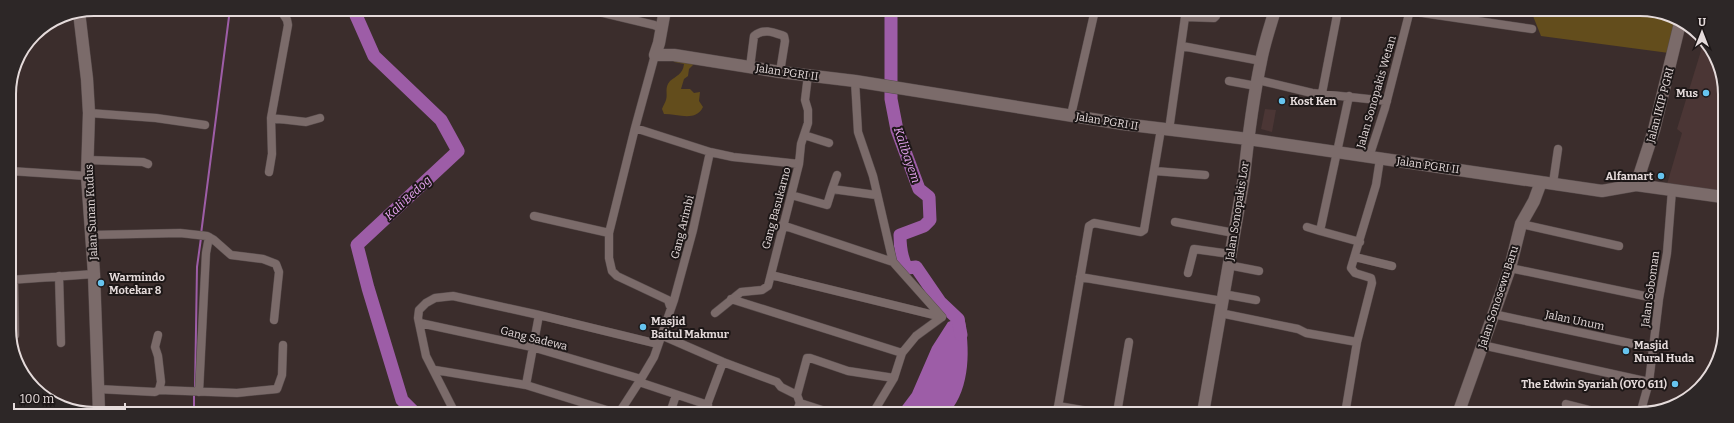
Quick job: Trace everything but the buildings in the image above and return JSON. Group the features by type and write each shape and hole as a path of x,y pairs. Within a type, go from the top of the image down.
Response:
{"street":[{"path":"269,172 272,154 271,118 288,25 285,16"},
{"path":"616,16 661,28"},
{"path":"664,16 659,43 635,128 609,233 609,258 612,271 617,276 668,300 670,306"},
{"path":"1071,115 1094,16"},
{"path":"1058,407 1090,224 1094,223 1141,232 1144,230 1182,46 1185,17 1214,18 1216,16"},
{"name":"Jalan Sonopakis Lor","path":"1204,407 1244,177 1248,139 1257,83 1261,61 1273,16"},
{"path":"1322,93 1337,16"},
{"name":"Jalan Sonopakis Wetan","path":"1355,257 1376,185 1374,158 1409,16"},
{"path":"1444,16 1532,29"},
{"name":"Jalan Sunan Kudus","path":"80,18 87,79 89,113 87,176 94,274 99,407"},
{"name":"Jalan IKIP PGRI","path":"1636,185 1654,130 1679,27"},
{"path":"750,67 754,36 761,31 770,31 784,36 785,41 780,72"},
{"name":"Jalan PGRI II","path":"659,43 674,55"},
{"path":"1182,46 1261,61"},
{"name":"Jalan PGRI II","path":"655,55 674,55 780,72 855,81 1165,129 1248,139 1602,191 1636,185 1718,196"},
{"name":"Gang Basukarno","path":"716,313 741,292 766,289 771,276 782,225 799,164 804,135 808,123 808,110 805,100 808,75"},
{"path":"855,81 858,132 872,176 893,262 942,316"},
{"path":"1229,81 1257,83 1312,93 1387,101"},
{"path":"1320,231 1349,96"},
{"path":"89,113 156,118 205,124"},
{"path":"271,118 306,122 320,118"},
{"path":"635,128 710,152 733,157 799,164"},
{"path":"804,135 829,143"},
{"path":"1547,182 1558,149"},
{"name":"Gang Arimbi","path":"623,407 654,357 670,306 674,300 693,230 710,152"},
{"path":"88,160 144,162 148,164"},
{"path":"16,171 87,176"},
{"path":"1155,171 1206,175"},
{"path":"791,195 827,205 837,175"},
{"name":"Jalan Sonosewu Baru","path":"1460,407 1510,268 1521,224 1547,182"},
{"path":"832,189 876,195"},
{"name":"Jalan Soboman","path":"1642,407 1648,382 1659,299 1667,253 1672,190"},
{"path":"534,216 609,233"},
{"path":"1174,222 1234,233"},
{"path":"1521,224 1619,246"},
{"path":"782,225 893,262"},
{"path":"1307,227 1360,242"},
{"path":"92,235 180,233 206,236 214,240 231,255 263,259 276,264 279,272 274,320"},
{"path":"199,392 206,236"},
{"path":"1188,273 1194,249 1229,259 1259,271"},
{"path":"1346,407 1357,342 1372,280 1369,277 1352,271 1355,257 1392,266"},
{"path":"1510,268 1659,299"},
{"path":"16,280 94,274"},
{"path":"59,276 61,343"},
{"path":"771,276 942,316"},
{"path":"1080,277 1222,303 1306,333 1357,342"},
{"path":"452,407 426,356 418,318 419,310 426,303 435,298 453,296 658,344"},
{"path":"731,299 902,353"},
{"path":"1222,303 1256,300"},
{"name":"Jalan Unum","path":"1493,314 1653,348"},
{"path":"526,385 539,315"},
{"path":"877,407 894,378 902,353 916,336 942,316"},
{"name":"Gang Sadewa","path":"420,323 532,347 640,381 702,407"},
{"path":"158,335 155,347 160,369 161,382 159,390"},
{"path":"661,335 723,362 777,382 781,387 797,394"},
{"path":"1117,407 1129,342"},
{"path":"98,389 155,392 159,390 237,393 277,390 282,375 283,345"},
{"path":"1482,345 1648,382"},
{"path":"798,407 800,403 797,394 807,358 848,371 894,378"},
{"path":"707,407 723,362"},
{"path":"434,370 526,385 597,407"},
{"path":"672,407 676,395"},
{"path":"800,403 812,407"},
{"path":"1566,404 1578,407"}],"shaded area":[{"path":"1533,16 1645,16 1665,20 1678,26 1669,53 1541,36"},
{"path":"1701,52 1706,52 1714,69 1718,89 1718,196 1665,191 1682,133 1677,129"},
{"path":"672,59 697,61 689,69 688,76 684,79 681,89 690,89 694,93 700,92 699,101 703,107 700,112 691,116 664,114 662,109 666,100 667,86 670,81 681,72 684,64 674,62"},
{"path":"1265,109 1276,110 1272,132 1261,129"},
{"path":"964,316 966,328 968,354 967,367 965,379 956,403 953,407 902,407 912,393 932,347 948,322"}],"waterway":[{"path":"201,234 229,16"},
{"name":"Kali Bedog","path":"356,16 374,56 441,120 458,151 357,245 368,288 402,400 409,407"},
{"name":"Kalibayem","path":"891,16 891,99 897,130 919,189 929,197 930,220 924,226 900,235 901,252 907,268 916,267 940,302 958,319 961,335"},
{"path":"195,390 197,267 201,238"},
{"path":"194,394 194,407"}],"place":[{"name":"Mus","path":"1706,93"},
{"name":"Kost Ken","path":"1282,101"},
{"name":"Alfamart","path":"1661,176"},
{"name":"Warmindo Motekar 8","path":"101,283"},
{"name":"Masjid Baitul Makmur","path":"643,327"},
{"name":"Masjid Nural Huda","path":"1626,351"},
{"name":"The Edwin Syariah (OYO 611)","path":"1675,384"}]}
